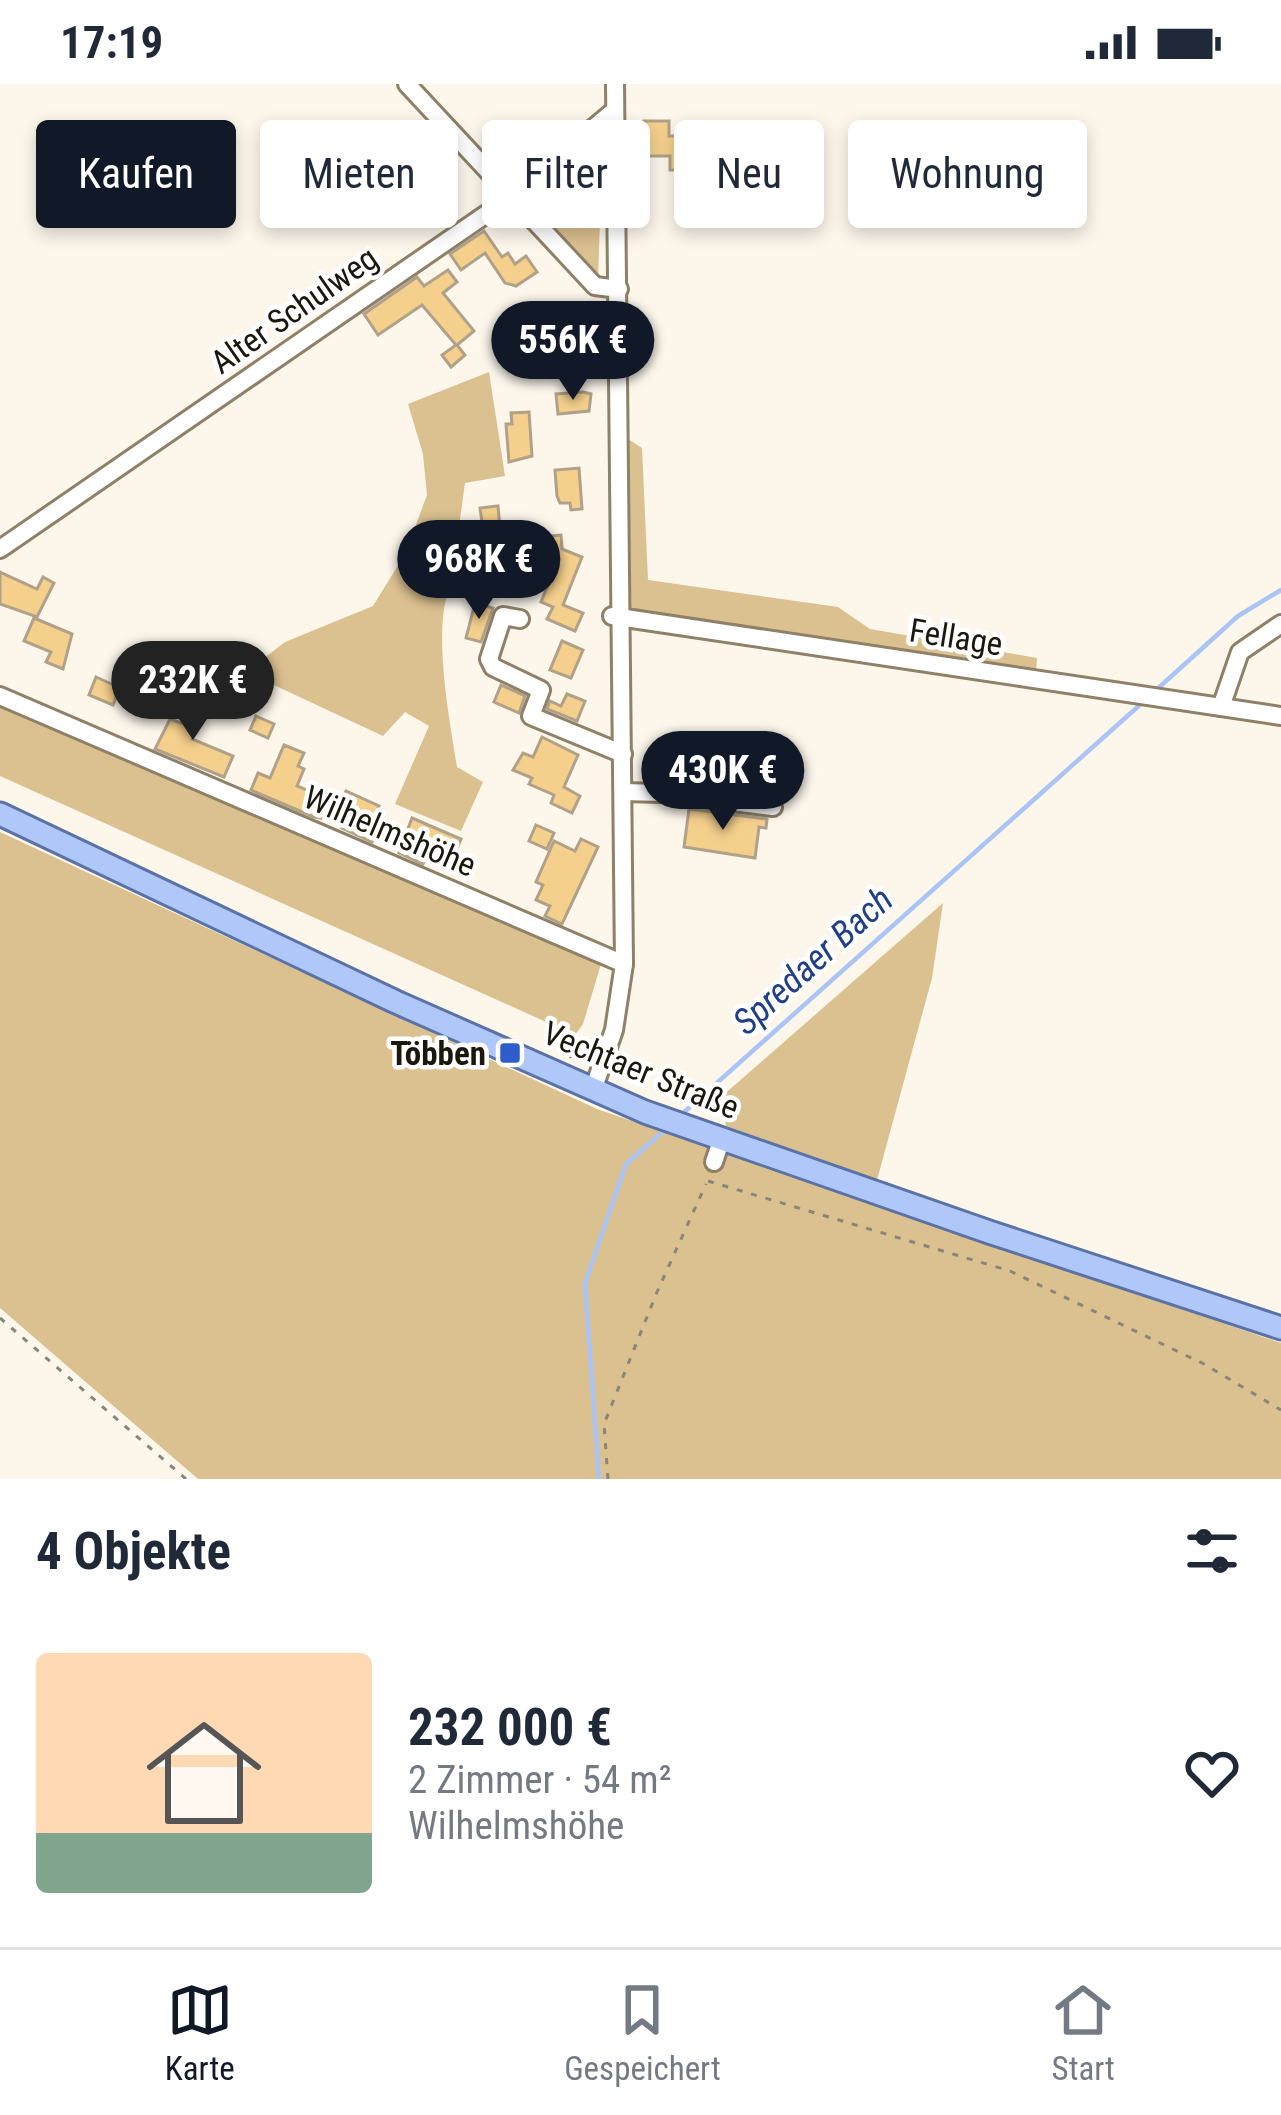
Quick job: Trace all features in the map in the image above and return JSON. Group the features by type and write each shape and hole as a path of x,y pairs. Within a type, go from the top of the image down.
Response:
{"main road":[{"name":"Vechtaer Straße","path":"0,814 645,1112 1281,1328"}],"street":[{"path":"407,84 482,165"},
{"path":"593,1090 614,1030 624,964 615,84"},
{"name":"Alter Schulweg","path":"603,120 615,110"},
{"name":"Alter Schulweg","path":"0,550 482,216"},
{"path":"541,228 595,286 619,290"},
{"path":"520,619 502,616 489,659 493,667 541,690 531,716 623,754"},
{"name":"Fellage","path":"617,616 1281,716"},
{"path":"1221,707 1240,652 1281,624"},
{"name":"Wilhelmshöhe","path":"0,696 624,964"},
{"path":"623,792 773,807"}],"path":[{"path":"608,1479 604,1424 708,1180 1010,1271 1204,1364 1281,1410"},
{"path":"0,1318 186,1479"}],"shaded area":[{"path":"550,228 600,228 598,278"},
{"path":"489,372 505,476 465,483 443,624 444,674 457,767 483,782 461,831 395,804 429,726 405,712 383,736 246,672 285,642 373,606 405,554 427,495 423,454 408,404"},
{"path":"628,439 642,448 648,580 838,607 870,629 1037,658 1036,671 631,611"},
{"path":"0,705 601,964 583,1024 575,1035 0,776"},
{"path":"0,832 597,1109 1281,1343 1281,1479 198,1479 0,1308"},
{"path":"943,903 932,978 877,1180 726,1126 721,1097"}],"building":[{"path":"650,121 669,121 674,170 670,170 670,156 650,156"},
{"path":"484,231 502,257 508,253 515,264 526,256 537,272 516,286 505,283 485,253 461,270 450,254"},
{"path":"448,270 457,282 443,293 474,331 457,345 465,355 451,367 442,355 456,345 422,305 378,335 364,314 417,277 424,286"},
{"path":"556,394 591,394 589,411 558,414"},
{"path":"529,412 532,456 509,462 506,424 512,424 511,413"},
{"path":"579,468 582,509 571,510 570,503 560,503 557,496 555,470"},
{"path":"498,506 501,540 561,535 562,549 582,557 563,605 583,613 575,631 547,619 553,607 541,602 555,568 554,552 487,557 480,508"},
{"path":"0,572 37,589 43,577 54,583 37,617 0,604"},
{"path":"475,603 493,608 481,642 466,638"},
{"path":"34,618 72,634 63,669 46,662 51,652 24,641"},
{"path":"562,641 583,650 571,678 550,670"},
{"path":"96,677 120,688 113,705 89,695"},
{"path":"125,678 137,683 129,702 116,697"},
{"path":"501,685 525,696 519,713 494,702"},
{"path":"567,694 585,701 577,721 547,709 550,701 561,706"},
{"path":"192,698 207,705 192,739 233,756 224,777 155,749 170,719 181,723"},
{"path":"256,716 274,724 268,738 250,730"},
{"path":"542,737 578,755 564,787 580,796 572,813 551,803 554,795 529,784 532,778 513,770 523,753 533,757"},
{"path":"284,745 304,753 297,786 340,804 346,791 379,806 372,821 379,825 372,842 342,828 346,820 324,811 321,818 314,817 251,790 258,773 270,778"},
{"path":"689,809 767,819 766,828 759,827 755,858 684,847"},
{"path":"412,818 461,839 454,856 431,846 423,864 399,853"},
{"path":"536,825 554,833 547,849 529,841"},
{"path":"581,839 598,847 562,924 545,916 550,906 536,900 543,885 536,882 554,841 575,851"}],"waterway":[{"name":"Spredaer Bach","path":"1155,691 1238,616 1281,590"},
{"name":"Spredaer Bach","path":"681,1115 1142,703"},
{"name":"Spredaer Bach","path":"599,1479 585,1283 626,1164 668,1127"}],"place":[{"name":"Többen","path":"510,1053"}]}
